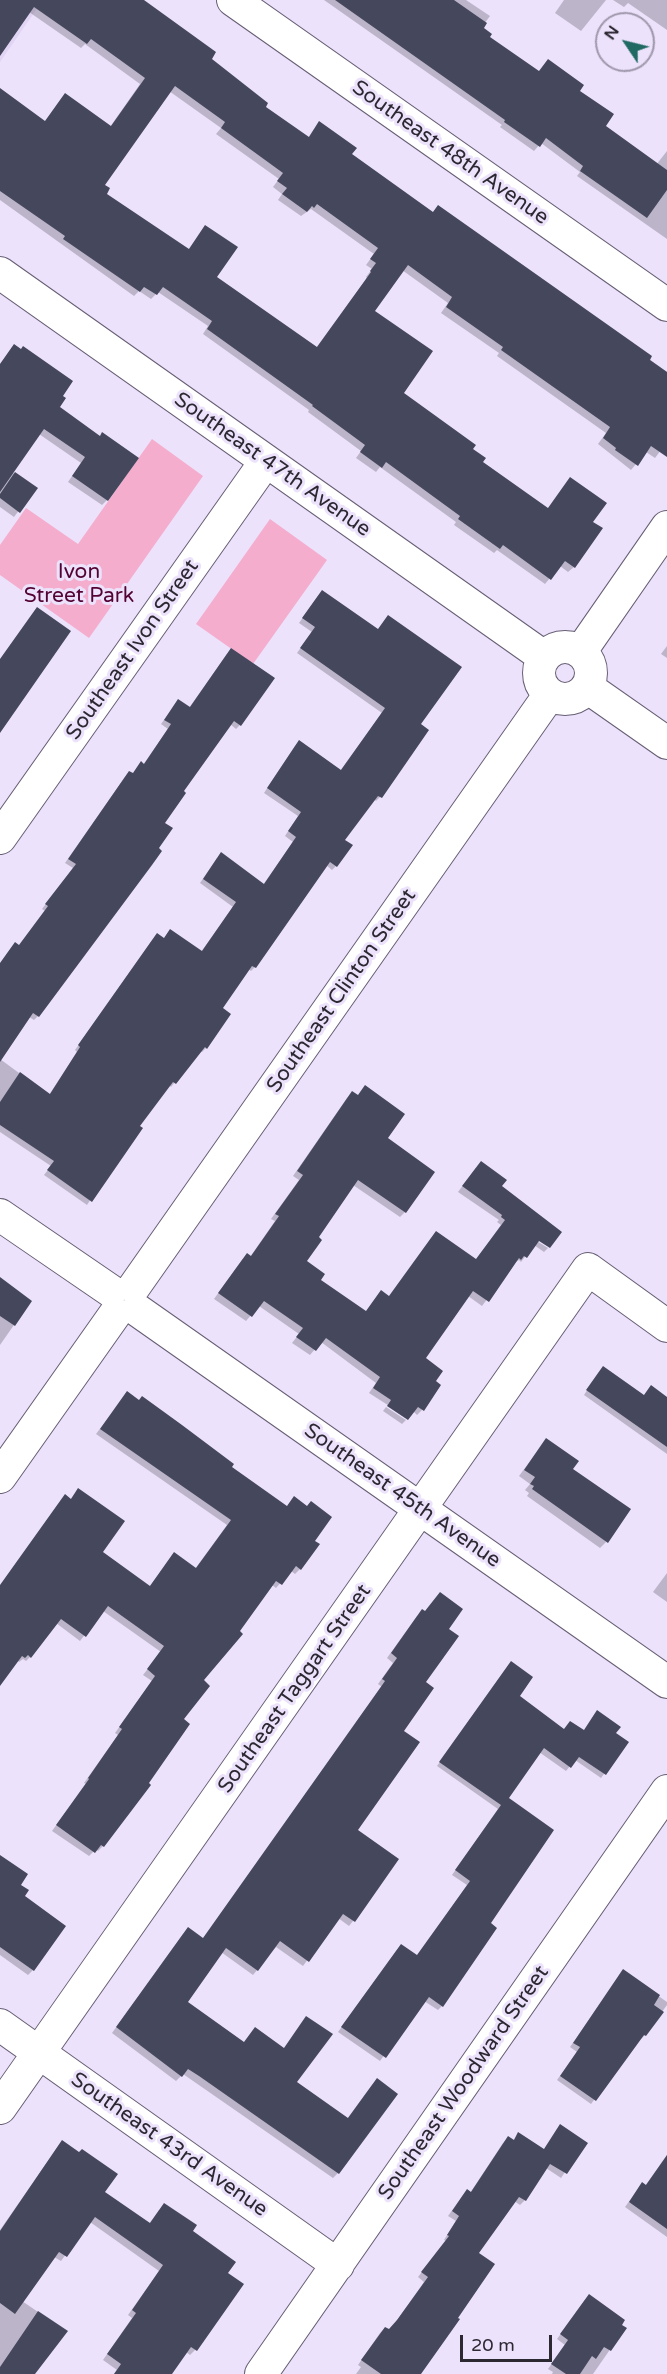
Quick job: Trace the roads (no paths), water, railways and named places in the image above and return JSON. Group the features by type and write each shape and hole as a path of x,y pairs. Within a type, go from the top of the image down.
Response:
{"street":[{"name":"Southeast 48th Avenue","path":"233,0 667,306"},
{"name":"Southeast 47th Avenue","path":"1,277 544,657"},
{"name":"Southeast Ivon Street","path":"0,838 266,461"},
{"path":"580,651 667,527"},
{"path":"562,646 569,646 580,651 588,659 591,668 591,678 587,687 572,699 558,698 550,694 543,687 539,677 539,668 544,657 552,650 562,646"},
{"path":"587,687 667,742"},
{"name":"Southeast Clinton Street","path":"0,1477 550,694"},
{"name":"Southeast 45th Avenue","path":"0,1215 667,1682"},
{"name":"Southeast Taggart Street","path":"0,2108 588,1269 667,1326"},
{"name":"Southeast Woodward Street","path":"261,2374 667,1791"},
{"name":"Southeast 43rd Avenue","path":"0,2025 338,2265"}],"park label":[{"name":"Ivon Street Park","path":"79,584"}]}
